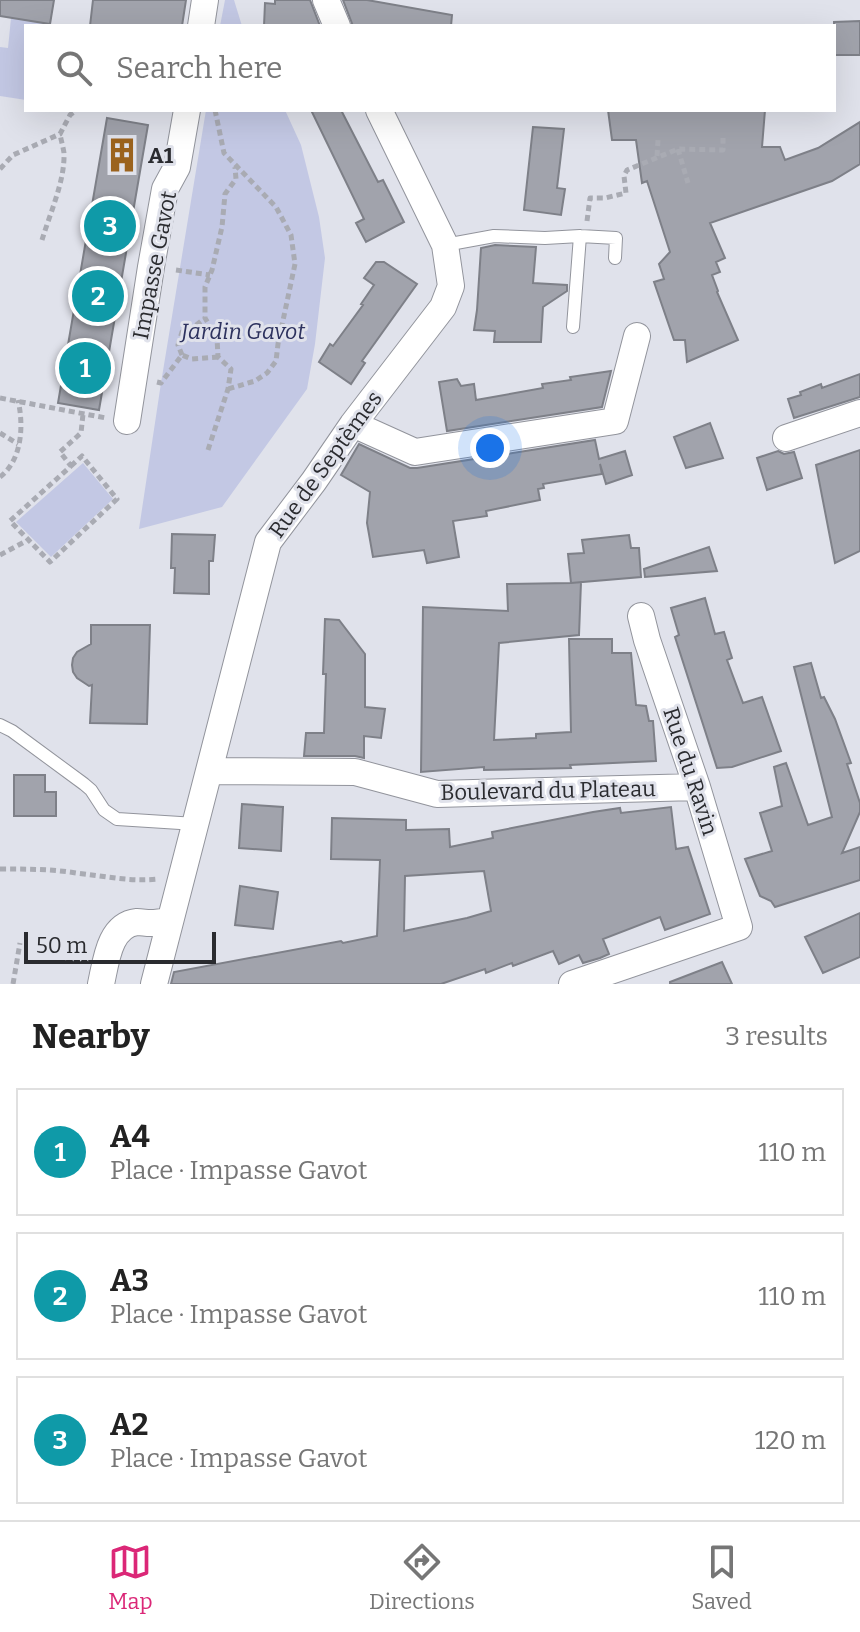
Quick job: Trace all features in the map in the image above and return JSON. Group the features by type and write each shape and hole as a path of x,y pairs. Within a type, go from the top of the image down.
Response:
{"street":[{"path":"201,24 205,0"},
{"path":"326,0 336,24"},
{"name":"Impasse Gavot","path":"127,421 165,189 177,167 187,112"},
{"name":"Rue de Septèmes","path":"154,984 268,542 443,307 451,286 445,245 380,112"},
{"path":"353,424 415,452 615,421 637,336"},
{"path":"786,438 860,413"},
{"name":"Rue du Ravin","path":"572,984 739,927 641,616"},
{"name":"Boulevard du Plateau","path":"210,771 355,772 437,794 697,787"},
{"path":"101,984 109,948 125,926 138,922 169,921"}],"lane":[{"path":"445,245 494,236 616,238 615,258"},
{"path":"573,327 580,236"},
{"path":"0,725 84,784 117,819 196,824"}],"path":[{"path":"0,169 13,155 60,134 74,112"},
{"path":"215,112 224,153 276,207 291,235 295,264 276,361 267,373 255,381 228,389"},
{"path":"42,240 59,186 64,153 60,134"},
{"path":"580,236 587,223 590,198 626,193 624,176 627,170 678,149 723,150 723,138"},
{"path":"657,156 658,140"},
{"path":"678,149 688,183"},
{"path":"208,450 228,389 231,369 218,357 217,338 205,318 205,287 222,227 225,194 236,179 235,166"},
{"path":"151,267 210,275"},
{"path":"205,318 182,332 178,345 182,355 192,359 218,357"},
{"path":"133,378 161,383 182,355"},
{"path":"0,398 127,421"},
{"path":"0,477 15,460 21,427 18,400"},
{"path":"71,466 60,452 81,433 83,414"},
{"path":"0,433 18,444"},
{"path":"82,456 117,499 50,562 28,540 10,521 82,456"},
{"path":"0,555 28,540"},
{"path":"0,869 74,872 126,881 182,877"},
{"path":"13,984 20,943"}],"green space":[{"path":"225,0 234,0 241,24 220,24"},
{"path":"11,18 51,24 24,24 24,100 0,96 0,47 8,48"},
{"name":"Jardin Gavot","path":"206,112 286,112 301,145 319,217 325,258 307,389 222,507 139,529"},
{"path":"83,463 113,499 51,557 16,522"}],"building":[{"path":"0,0 54,0 50,24 0,16"},
{"path":"93,0 186,0 182,24 90,24"},
{"path":"275,0 310,0 319,24 264,24 265,3 275,4"},
{"path":"343,0 367,0 452,15 451,24 352,24"},
{"path":"860,21 860,55 836,55 834,22"},
{"path":"312,112 342,112 378,182 383,180 404,222 366,242 356,223 364,219"},
{"path":"608,112 765,112 762,147 780,147 785,160 818,148 860,122 860,164 832,181 710,223 725,258 716,262 720,272 712,275 738,340 687,362 685,340 674,340 654,282 664,279 659,264 670,252 647,181 642,183 636,140 612,140"},
{"path":"107,118 148,125 99,410 58,403"},
{"path":"533,127 564,129 557,188 565,189 561,215 524,210"},
{"path":"495,245 536,247 533,283 567,285 567,291 543,307 541,342 494,342 495,331 474,330 481,248"},
{"path":"376,262 384,262 417,284 362,361 365,363 351,384 319,362 363,305 374,285 364,278"},
{"path":"611,371 602,407 447,431 439,382 457,379 461,386 474,384 476,400 543,388 542,384 571,380 570,377"},
{"path":"860,374 860,397 794,418 788,399 821,384 822,388"},
{"path":"710,423 723,458 686,468 674,437"},
{"path":"595,440 599,459 625,451 632,475 606,484 600,464 602,474 543,484 544,488 538,489 540,500 486,511 487,516 453,521 459,557 427,563 424,550 373,557 367,523 370,492 341,475 359,444 410,468 417,468"},
{"path":"860,450 860,551 835,563 816,465"},
{"path":"778,451 784,454 794,452 802,478 767,490 757,458"},
{"path":"172,534 215,535 213,561 209,561 209,594 174,593"},
{"path":"629,535 631,548 639,548 641,577 581,582 579,635 499,643 494,740 571,732 569,639 612,639 612,653 631,653 636,705 646,706 649,721 653,721 656,761 570,765 571,768 484,770 484,767 421,772 423,607 508,611 507,584 571,583 568,554 584,553 582,540"},
{"path":"709,547 717,571 645,577 644,569"},
{"path":"705,598 715,634 724,632 732,658 727,660 743,703 762,697 781,751 732,767 717,768 675,637 679,635 671,608"},
{"path":"325,619 339,620 365,654 365,707 385,709 381,738 364,736 364,758 304,756 306,733 324,733"},
{"path":"91,625 150,625 147,724 90,723 92,685 77,678 72,665 77,652 91,644"},
{"path":"811,663 821,698 824,697 835,719 851,763 847,764 860,812 842,853 860,847 860,880 775,907 771,901 760,896 745,859 772,851 760,813 782,806 774,767 786,763 808,825 832,817 794,667"},
{"path":"14,775 45,775 45,792 56,792 56,816 14,816"},
{"path":"242,804 283,807 281,851 239,848"},
{"path":"671,807 676,849 688,847 710,914 665,930 660,917 603,939 609,954 583,963 579,955 559,964 553,951 513,966 512,963 486,973 485,969 441,984 171,984 174,972 377,936 380,860 331,859 332,818 406,820 406,830 449,829 450,847 493,838 492,832 620,808 621,813","holes":["484,871 491,911 404,931 405,876"]},
{"path":"240,886 278,892 273,929 235,925"},
{"path":"860,913 860,957 823,973 805,937"},
{"path":"722,962 732,984 670,984 670,982"}],"place":[{"name":"A1","path":"122,155"},
{"name":"A2","path":"110,226"},
{"name":"A3","path":"98,296"},
{"name":"A4","path":"85,368"}]}
